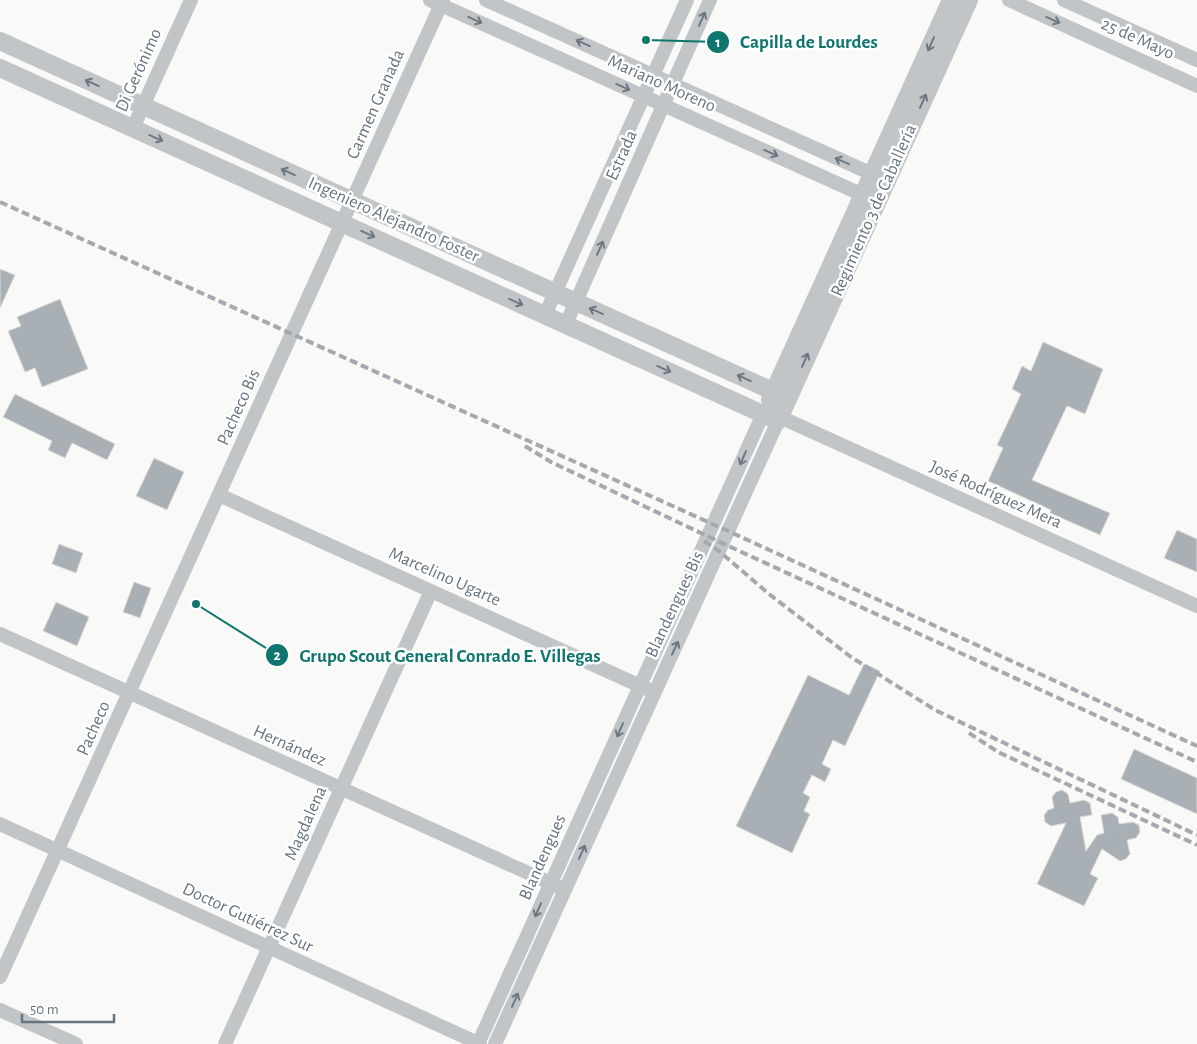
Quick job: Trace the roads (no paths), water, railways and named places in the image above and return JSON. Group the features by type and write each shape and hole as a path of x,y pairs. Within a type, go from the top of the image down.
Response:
{"street":[{"name":"Di Gerónimo","path":"133,128 191,0"},
{"name":"Mariano Moreno","path":"486,0 879,177"},
{"name":"Estrada","path":"545,315 687,0"},
{"name":"Estrada","path":"566,324 710,0"},
{"name":"Regimiento 3 de Caballería","path":"774,417 781,394 879,177 951,0"},
{"name":"Regimiento 3 de Caballería","path":"879,177 969,0"},
{"name":"25 de Mayo","path":"1009,0 1197,86"},
{"name":"25 de Mayo","path":"1064,0 1197,60"},
{"name":"Mariano Moreno","path":"438,2 870,198"},
{"name":"Carmen Granada","path":"342,223 438,2"},
{"name":"Ingeniero Alejandro Foster","path":"0,42 781,394"},
{"name":"Ingeniero Alejandro Foster","path":"0,68 774,417"},
{"name":"Pacheco Bis","path":"219,494 342,223"},
{"name":"Blandengues Bis","path":"640,686 713,525 774,417"},
{"name":"Blandengues Bis","path":"654,692 728,531 774,417"},
{"name":"José Rodríguez Mera","path":"774,417 1197,606"},
{"name":"Marcelino Ugarte","path":"219,494 654,692"},
{"name":"Pacheco","path":"0,977 219,494"},
{"name":"Magdalena","path":"225,1044 431,591"},
{"name":"Hernández","path":"0,634 565,890"},
{"name":"Blandengues","path":"479,1044 640,686"},
{"name":"Blandengues","path":"495,1044 654,692"},
{"name":"Doctor Gutiérrez Sur","path":"0,824 479,1044"},
{"path":"0,1010 76,1044"}],"railway":[{"path":"0,202 728,531 1197,746"},
{"path":"525,446 551,462 722,543 1197,762"},
{"path":"704,541 851,657 935,710 1197,835"},
{"path":"969,733 998,752 1197,845"}],"place":[{"name":"Capilla de Lourdes","path":"646,40"},
{"name":"Grupo Scout General Conrado E. Villegas","path":"196,604"}]}
